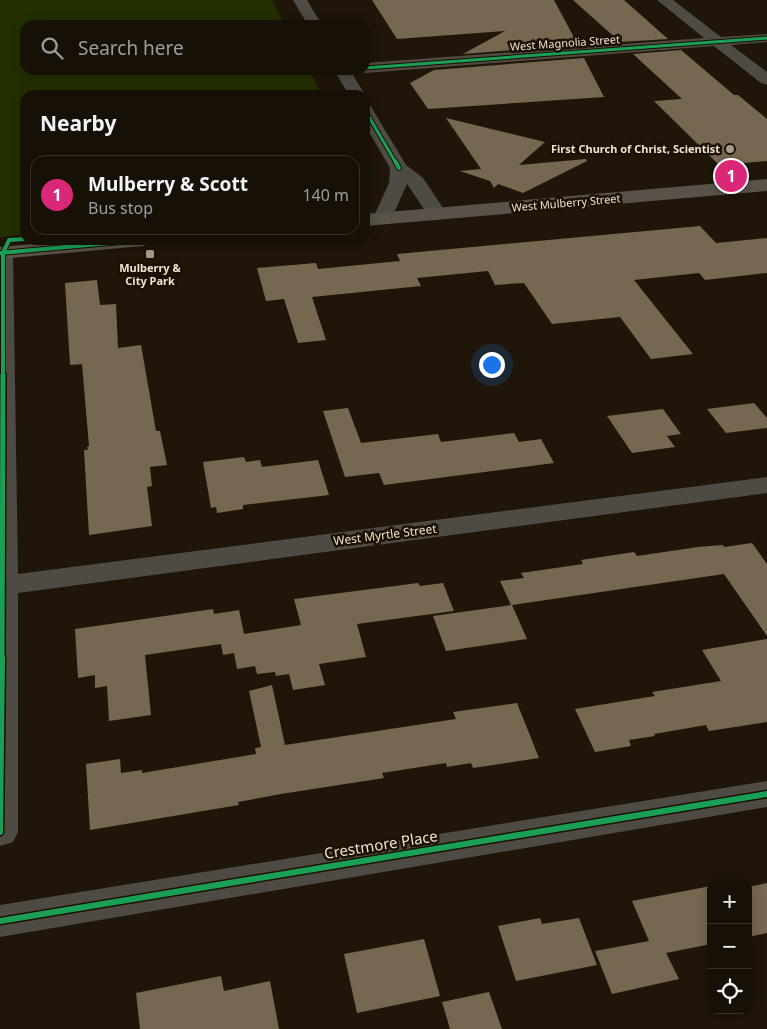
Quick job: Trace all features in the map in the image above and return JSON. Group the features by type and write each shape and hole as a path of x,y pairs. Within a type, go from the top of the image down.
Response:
{"main road":[{"name":"West Mulberry Street","path":"374,219 767,185"},
{"path":"2,253 89,245"}],"street":[{"path":"300,0 312,20"},
{"path":"664,0 767,80"},
{"name":"West Magnolia Street","path":"370,68 767,38"},
{"path":"345,75 354,90"},
{"path":"370,119 398,168 416,182 437,214"},
{"path":"374,219 398,183 398,168"},
{"path":"0,832 3,585 2,253"},
{"name":"West Myrtle Street","path":"3,585 763,491"},
{"name":"Crestmore Place","path":"0,921 767,794"}],"green space":[{"path":"0,0 272,0 282,20 20,20 20,75 312,75 319,90 20,90 20,235 0,237"}],"building":[{"path":"372,0 554,0 578,45 463,54 505,31 397,39"},
{"path":"573,0 624,0 668,39 620,42"},
{"path":"681,50 734,95 738,95 767,119 767,161 719,165 654,101 682,99 633,54"},
{"path":"584,58 604,97 428,109 410,83 434,70"},
{"path":"446,118 545,142 519,165 586,159 587,161 523,193 498,184 494,188 490,181 460,171 481,169"},
{"path":"700,226 716,243 767,238 767,273 705,280 699,273 634,280 693,354 651,359 620,317 552,324 524,283 495,285 488,271 417,278 421,286 312,297 326,340 298,343 284,299 266,301 257,268 316,263 318,269 400,261 397,254"},
{"path":"97,280 100,305 116,304 118,348 141,345 156,431 160,431 167,465 150,467 152,486 147,487 152,526 89,535 84,450 88,450 87,447 89,446 82,364 70,365 65,283"},
{"path":"754,403 767,418 767,428 726,433 707,409"},
{"path":"348,408 361,443 438,434 441,442 514,433 519,442 541,439 554,463 384,485 379,473 345,477 323,411"},
{"path":"663,409 681,434 667,436 675,447 632,453 607,416"},
{"path":"244,457 246,462 260,460 262,467 318,460 329,495 243,505 243,509 217,513 216,507 211,508 203,462"},
{"path":"752,543 767,564 767,636 724,574 512,605 527,639 446,651 433,616 511,605 500,581 524,578 521,573 583,564 581,560 634,552 637,556 698,547 723,545 724,547"},
{"path":"418,583 420,586 443,583 454,611 357,624 366,657 319,664 325,685 293,690 289,674 276,676 275,672 257,674 255,666 237,669 234,653 223,655 221,644 145,655 151,715 109,721 107,686 95,688 95,675 78,678 75,629 213,609 214,614 239,610 244,634 301,625 294,599"},
{"path":"767,639 767,722 709,731 706,725 654,734 655,736 629,740 631,746 595,752 575,709 655,696 652,692 721,681 702,650"},
{"path":"272,685 285,745 456,719 453,712 517,703 539,758 473,768 471,763 447,767 446,763 382,773 384,778 281,794 238,802 239,805 90,830 86,764 120,759 121,773 142,770 142,773 256,754 255,748 261,747 249,691"},
{"path":"767,883 767,933 752,936 752,924 752,886"},
{"path":"707,887 707,945 666,953 679,979 612,994 595,951 649,941 632,901"},
{"path":"540,918 542,924 579,918 597,965 516,981 498,926"},
{"path":"424,939 440,996 357,1013 344,954"},
{"path":"221,976 224,991 270,981 279,1029 140,1029 136,993"},
{"path":"489,992 502,1029 450,1029 442,1002"}],"cycle path":[{"path":"370,68 767,38"},
{"path":"370,119 399,168"},
{"path":"0,832 3,585 3,253 9,240 20,239"},
{"path":"0,253 88,245"},
{"path":"0,921 767,794"}],"place":[{"name":"First Church of Christ, Scientist","path":"730,149"},
{"name":"Mulberry & Scott","path":"731,176"},
{"name":"Mulberry & City Park","path":"150,254"}]}
